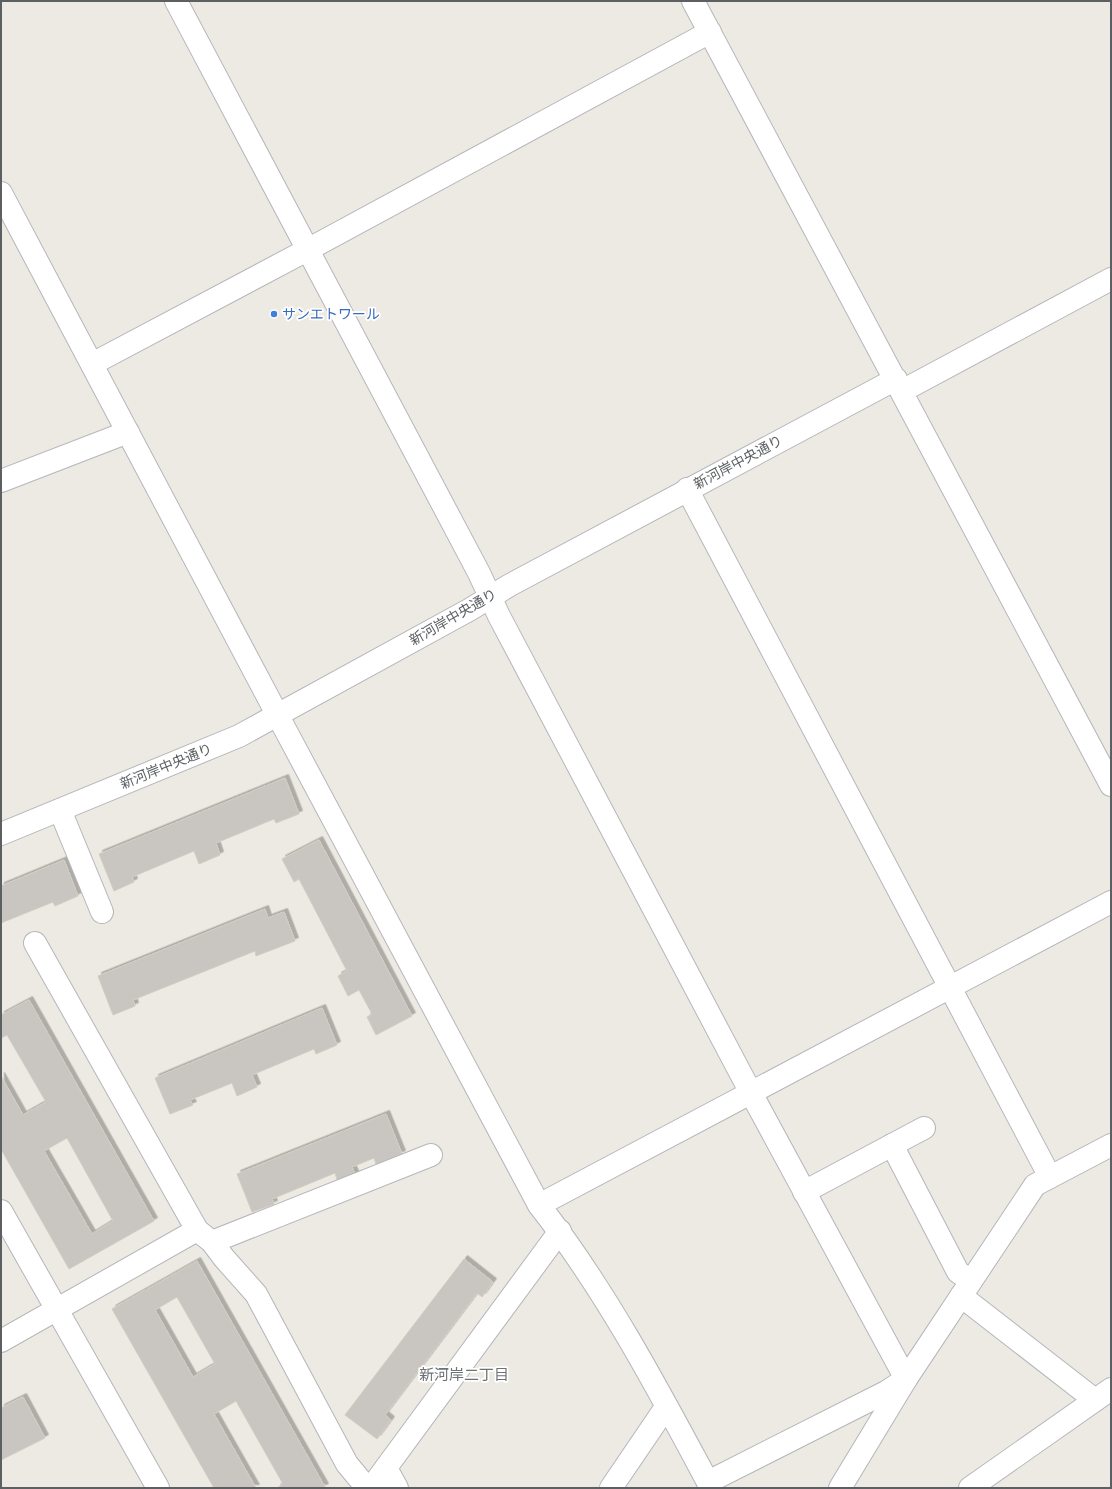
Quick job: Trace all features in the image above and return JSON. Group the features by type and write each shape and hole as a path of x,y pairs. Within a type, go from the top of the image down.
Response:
{"street":[{"path":"176,1 309,249 751,1093 906,1379"},
{"path":"693,1 1111,785"},
{"path":"92,364 309,249 710,32"},
{"path":"1,193 539,1205 560,1231 639,1355 709,1485 886,1392 906,1379"},
{"name":"新河岸中央通り","path":"1,834 239,736 278,716 687,489 1111,279"},
{"path":"1,481 128,432"},
{"path":"687,489 1050,1177"},
{"path":"60,810 102,912"},
{"path":"539,1205 1111,902"},
{"path":"35,943 204,1236 256,1294 347,1464 362,1482 370,1488 560,1231"},
{"path":"804,1192 924,1128"},
{"path":"892,1145 966,1288 1103,1395 970,1488"},
{"path":"840,1488 906,1379 1035,1185 1111,1145"},
{"path":"1,1341 56,1310 204,1236 431,1155"},
{"path":"1,1212 158,1488"},
{"path":"611,1488 666,1407"},
{"path":"386,1468 397,1488"}],"building":[{"path":"285,778 299,814 276,823 274,819 216,843 220,855 199,864 194,851 132,877 134,882 114,891 99,854"},
{"path":"319,840 412,1016 376,1035 367,1017 372,1014 359,990 348,996 338,976 347,971 299,879 294,882 282,859"},
{"path":"64,860 78,896 55,906 53,902 1,923 1,886"},
{"path":"265,909 268,918 284,912 295,941 256,956 255,951 133,1000 135,1006 113,1015 98,976"},
{"path":"29,1000 154,1221 69,1269 1,1149 1,1076 23,1115 46,1102 7,1035 1,1038 1,1015","holes":["67,1138 113,1221 92,1234 44,1151"]},
{"path":"322,1008 337,1045 316,1054 314,1049 252,1075 257,1087 237,1096 232,1083 190,1100 193,1105 170,1114 155,1078"},
{"path":"386,1114 402,1154 376,1164 374,1158 352,1167 357,1179 339,1186 335,1173 272,1199 274,1204 252,1212 237,1174"},
{"path":"464,1259 493,1282 482,1297 477,1293 385,1415 391,1420 377,1439 345,1415"},
{"path":"197,1261 325,1487 277,1488 283,1484 236,1401 214,1414 256,1488 214,1488 112,1309","holes":["177,1297 215,1364 193,1377 155,1310"]},
{"path":"23,1397 45,1438 1,1460 1,1408"}],"place":[{"name":"サンエトワール","path":"274,314"}],"district":[{"name":"新河岸二丁目","path":"464,1375"}]}
